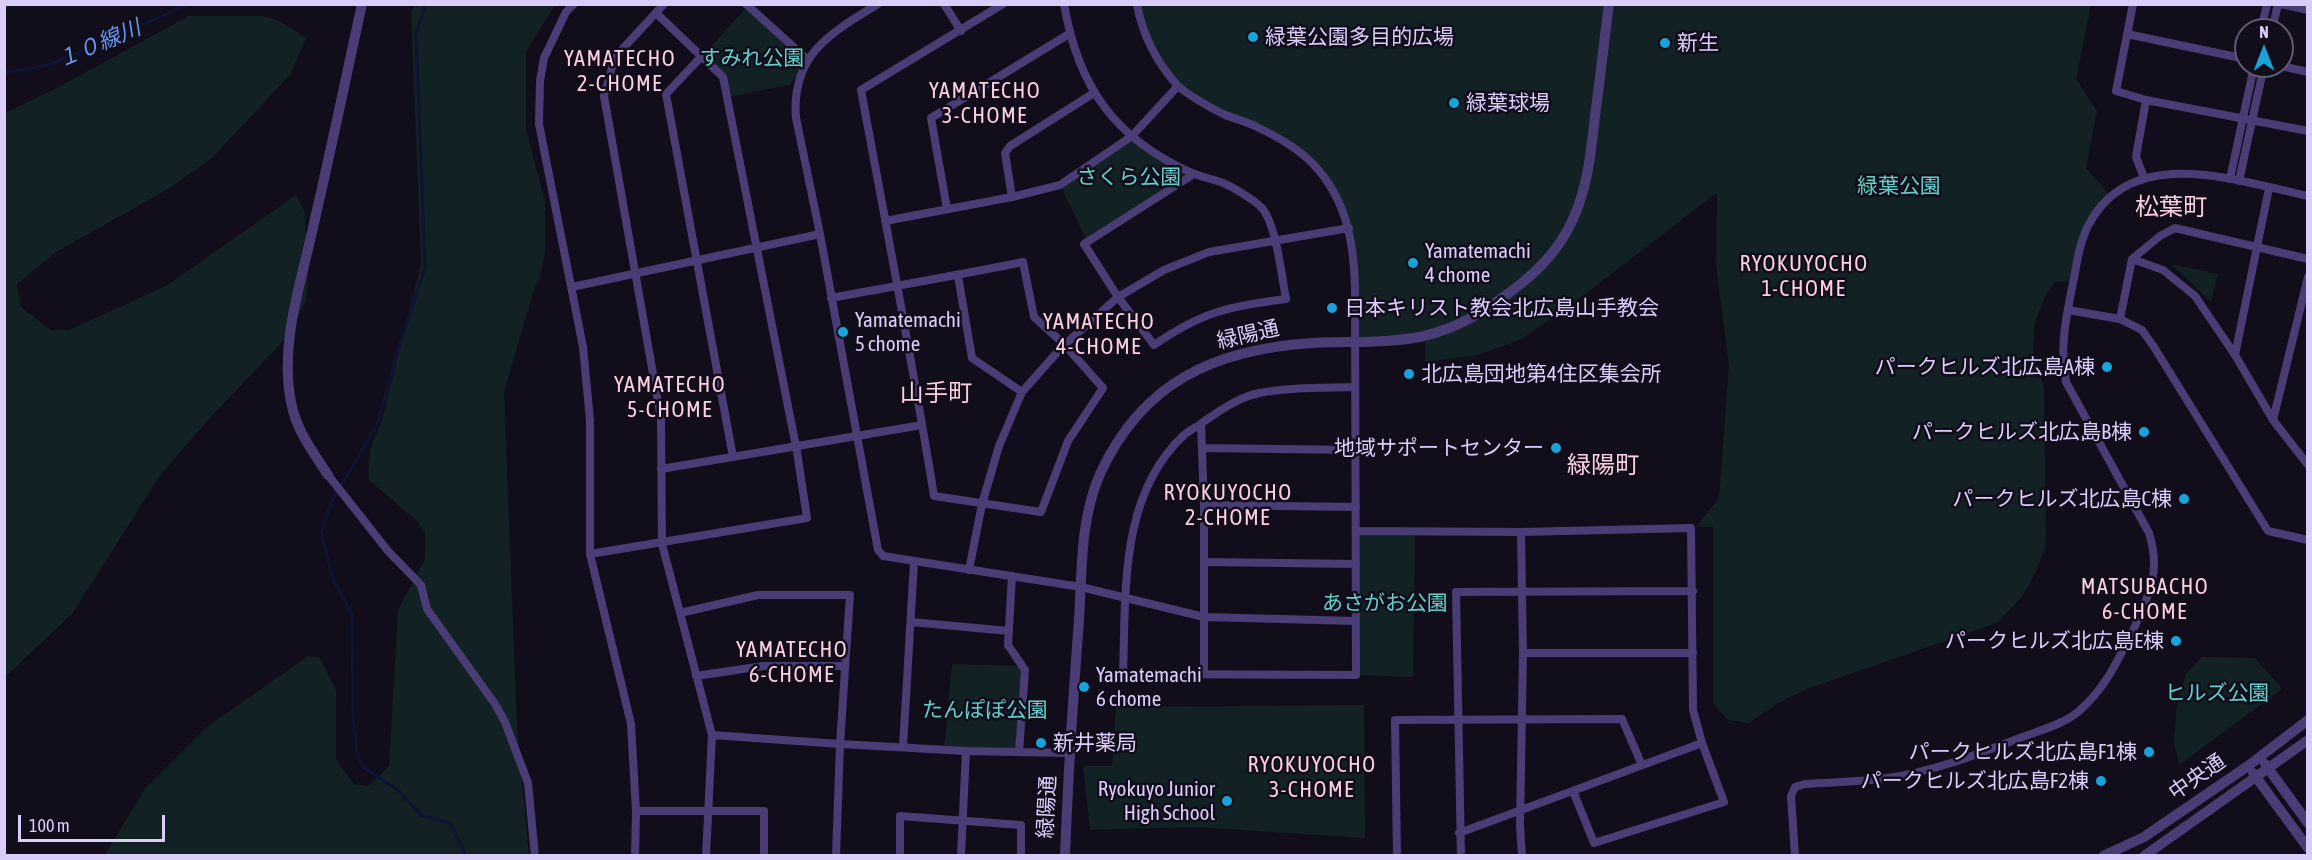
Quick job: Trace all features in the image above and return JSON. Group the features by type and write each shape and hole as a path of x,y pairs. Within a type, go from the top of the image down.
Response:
{"street":[{"path":"362,4 313,230 295,301 289,345 289,381 294,417 302,435 331,479 388,551 421,585 427,609 495,704 505,722 528,783 535,855"},
{"path":"574,4 566,12 544,58 540,81 539,124 583,347 590,420 590,554 631,724 636,811 635,855"},
{"path":"664,4 615,57 604,96 661,419 662,544 712,735 706,855"},
{"path":"878,4 841,26 823,40 808,60 797,83 795,102 796,118 820,234 878,550 883,556 1081,587 1204,617 1356,621"},
{"path":"944,4 961,31"},
{"path":"831,298 896,286 958,276 1023,262 1034,317 1065,345 1103,388 1068,441 1041,512 934,496 922,426 896,286 861,90 1003,4"},
{"path":"1064,4 1069,34 1079,65 1094,93 1113,120 1162,158 1194,174 1224,183 1263,208 1276,242 1286,299 1243,304 1221,310 1197,319 1154,345 1118,297 1084,244 1194,174"},
{"path":"1137,4 1141,25 1156,56 1178,86 1223,114 1256,126 1314,164 1337,196 1349,228 1354,260 1356,675 1123,674 1126,597 1133,529 1142,495 1168,451 1186,433 1227,405 1257,394 1294,388 1354,387"},
{"name":"緑陽通","path":"1065,855 1069,753 1086,515 1099,476 1119,440 1135,417 1151,401 1192,372 1238,353 1305,344 1390,342 1425,336 1479,315 1524,282 1550,256 1572,222 1586,184 1609,4"},
{"path":"2133,4 2116,92 2146,100 2307,130"},
{"path":"2279,4 2307,10"},
{"path":"748,5 808,60"},
{"path":"590,554 662,544 807,518 723,77 656,13"},
{"path":"947,209 931,118 1069,34"},
{"path":"2127,34 2234,56"},
{"path":"701,57 666,94 733,457"},
{"path":"2235,180 2243,117 2251,78"},
{"path":"2235,180 2253,119 2262,78"},
{"path":"885,221 1012,197 1060,185 1132,136 1178,86"},
{"path":"1012,197 1005,153 1010,146 1094,93"},
{"path":"2144,178 2136,158 2146,100"},
{"path":"1795,855 1791,796 1796,787 1805,784 1895,777 1943,765 2050,726 2078,712 2093,697 2114,668 2149,595 2155,567 2154,548 2149,532 2066,382 2062,355 2068,310 2081,243 2089,225 2112,197 2126,187 2144,178 2182,172 2235,180 2307,196"},
{"path":"2235,355 2269,188"},
{"path":"969,570 982,504 999,446 1023,392 1065,345 1118,297 1164,270 1209,252 1349,228"},
{"path":"2120,319 2132,259 2160,236 2175,228 2307,260"},
{"path":"572,287 820,234"},
{"path":"2132,259 2163,270 2195,296 2235,355 2273,420 2307,465"},
{"path":"958,276 972,358 1023,392"},
{"path":"2273,420 2307,277"},
{"path":"2068,310 2120,319 2142,330 2268,531 2307,540"},
{"path":"1201,424 1204,505 1204,675"},
{"path":"661,468 922,426"},
{"path":"1202,448 1356,450"},
{"path":"1204,505 1356,507"},
{"path":"1356,531 1521,532 1691,528 1693,710 1702,743 1724,802 1594,843 1574,791"},
{"path":"1521,532 1523,653 1520,811 1522,855"},
{"path":"903,747 914,562"},
{"path":"1204,562 1356,564"},
{"path":"1012,576 1008,645 1025,670 1020,752"},
{"path":"1461,855 1456,592 1693,591"},
{"path":"680,613 758,595 850,595 840,744 836,855"},
{"path":"911,622 1009,631"},
{"path":"1523,653 1693,653"},
{"path":"696,676 763,666 845,666"},
{"path":"1397,855 1395,720 1622,719 1642,765"},
{"name":"中央通","path":"2103,855 2144,837 2248,766 2307,720"},
{"path":"712,735 966,751 1069,753"},
{"name":"中央通","path":"2144,855 2307,740"},
{"path":"1459,833 1702,743"},
{"path":"961,855 966,751"},
{"path":"2259,757 2307,824"},
{"path":"2248,766 2307,848"},
{"path":"636,811 764,811 764,855"},
{"path":"900,855 900,816 1021,825 1021,855"}],"green space":[{"path":"414,5 555,5 526,52 526,130 545,201 545,252 540,277 533,293 504,392 517,727 529,855 104,856 145,789 207,727 308,656 320,658 336,690 336,759 354,784 368,786 389,766 398,610 425,559 425,534 418,522 368,479 370,449 382,419 421,264 411,13"},
{"name":"緑葉公園","path":"1137,5 2091,5 2076,79 2097,111 2086,168 2112,197 2089,225 2073,281 2055,282 2046,294 2035,322 2033,351 2044,387 2046,546 2035,574 2021,598 1997,623 1807,689 1778,703 1749,723 1728,720 1713,703 1713,527 1696,527 1719,498 1729,365 1716,265 1717,195 1715,194 1579,299 1522,339 1475,356 1425,362 1425,337 1355,344 1354,260 1337,196 1314,164 1289,146 1223,114 1178,86 1156,56"},
{"name":"すみれ公園","path":"748,6 808,60 790,85 728,97 723,77 701,57"},
{"path":"189,16 262,16 278,20 306,38 290,75 212,158 170,188 56,252 17,284 21,307 51,330 69,330 166,286 296,195 304,210 309,266 306,300 290,334 209,419 161,474 72,614 5,677 5,113 51,91"},
{"name":"さくら公園","path":"1132,136 1189,177 1084,244 1084,235 1060,185"},
{"path":"2171,264 2218,274 2211,302"},
{"name":"あさがお公園","path":"1356,531 1415,531 1413,677 1356,675"},
{"name":"ヒルズ公園","path":"2202,657 2255,658 2282,689 2179,765 2174,741 2177,703 2186,674"},
{"name":"たんぽぽ公園","path":"952,664 1023,666 1019,752 944,750"},
{"name":"Ryokuyo Junior High School","path":"1364,705 1365,838 1195,827 1090,830 1083,766 1112,766 1116,707"}],"waterway":[{"name":"１０線川","path":"4,73 48,65 190,4"},
{"path":"426,4 416,34 425,268 396,356 377,425 332,501 321,531 332,577 352,615 353,715 357,755 363,767 399,791 421,815 450,823 466,856"}],"place":[{"name":"緑葉公園多目的広場","path":"1253,37"},
{"name":"新生","path":"1665,43"},
{"name":"緑葉球場","path":"1454,103"},
{"name":"Yamatemachi 4 chome","path":"1413,263"},
{"name":"日本キリスト教会北広島山手教会","path":"1332,308"},
{"name":"Yamatemachi 5 chome","path":"843,332"},
{"name":"パークヒルズ北広島A棟","path":"2107,367"},
{"name":"北広島団地第4住区集会所","path":"1409,374"},
{"name":"パークヒルズ北広島B棟","path":"2144,432"},
{"name":"地域サポートセンター","path":"1556,448"},
{"name":"パークヒルズ北広島C棟","path":"2184,499"},
{"name":"パークヒルズ北広島E棟","path":"2176,641"},
{"name":"Yamatemachi 6 chome","path":"1084,687"},
{"name":"新井薬局","path":"1041,743"},
{"name":"パークヒルズ北広島F1棟","path":"2149,752"},
{"name":"パークヒルズ北広島F2棟","path":"2101,781"},
{"name":"Ryokuyo Junior High School","path":"1227,801"}],"district":[{"name":"YAMATECHO 2-CHOME","path":"620,72"},
{"name":"YAMATECHO 3-CHOME","path":"985,104"},
{"name":"松葉町","path":"2171,207"},
{"name":"RYOKUYOCHO 1-CHOME","path":"1804,276"},
{"name":"YAMATECHO 4-CHOME","path":"1099,334"},
{"name":"山手町","path":"936,393"},
{"name":"YAMATECHO 5-CHOME","path":"670,398"},
{"name":"緑陽町","path":"1603,465"},
{"name":"RYOKUYOCHO 2-CHOME","path":"1228,506"},
{"name":"MATSUBACHO 6-CHOME","path":"2145,600"},
{"name":"YAMATECHO 6-CHOME","path":"792,662"},
{"name":"RYOKUYOCHO 3-CHOME","path":"1312,778"}]}
